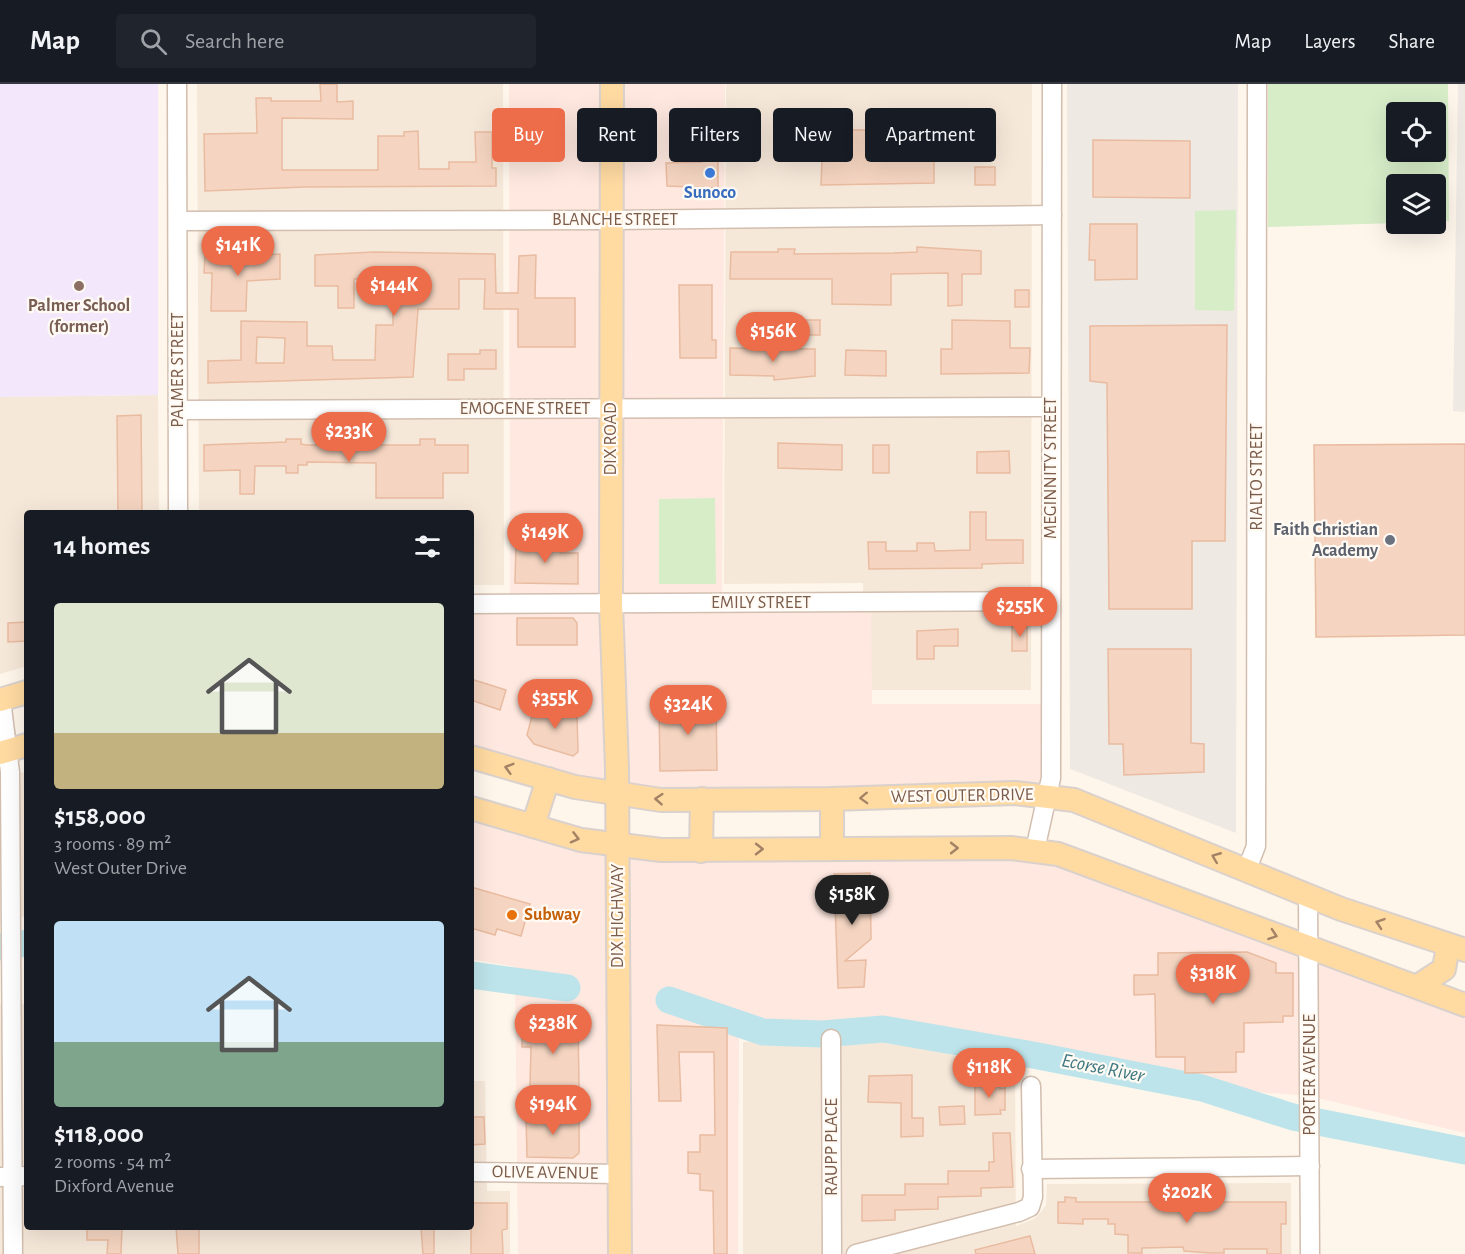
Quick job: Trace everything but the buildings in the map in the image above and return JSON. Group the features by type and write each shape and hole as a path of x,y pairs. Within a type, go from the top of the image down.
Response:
{"main road":[{"name":"DIX ROAD","path":"612,84 611,604 617,794"},
{"path":"1,699 24,693"},
{"name":"WEST OUTER DRIVE","path":"474,758 548,779 617,794 661,800 832,799 1015,793 1074,800 1247,869 1308,896 1457,948"},
{"path":"533,825 548,779"},
{"name":"DIX HIGHWAY","path":"617,794 620,1254"},
{"path":"701,851 702,799"},
{"path":"832,799 832,848"},
{"path":"474,809 581,840 701,851 832,848 1035,850 1058,854 1465,1005"},
{"path":"1418,986 1444,969 1457,948"}],"street":[{"name":"PALMER STREET","path":"177,84 178,510"},
{"name":"MEGINNITY STREET","path":"1035,850 1051,778 1052,84"},
{"name":"RIALTO STREET","path":"1247,869 1256,846 1257,84"},
{"name":"BLANCHE STREET","path":"177,221 612,220 1052,215"},
{"name":"EMOGENE STREET","path":"178,410 1051,407"},
{"name":"EMILY STREET","path":"474,604 1051,602"},
{"path":"1,699 12,750 13,1254"},
{"name":"PORTER AVENUE","path":"1308,896 1310,1254"},
{"name":"RAUPP PLACE","path":"831,1039 832,1254"},
{"path":"856,1254 1019,1212 1030,1207 1033,1202 1031,1086"},
{"path":"1031,1170 1310,1166"},
{"name":"OLIVE AVENUE","path":"474,1172 620,1174"}],"shaded area":[{"name":"Palmer School (former)","path":"0,84 158,84 158,395 0,397"},
{"path":"197,84 503,84 503,108 492,108 492,162 503,162 504,585 474,585 474,510 199,510"},
{"path":"509,84 725,84 725,108 669,108 669,162 725,162 722,603 871,602 872,704 1051,704 1047,796 661,800 474,758 474,604 510,604 509,162 565,162 565,108 509,108"},
{"path":"726,84 1032,84 1031,690 864,690 863,583 724,584 726,162 761,162 761,108 726,108"},
{"path":"1067,84 1238,84 1236,833 1070,769"},
{"path":"1458,84 1465,84 1465,412 1453,411"},
{"path":"158,395 159,510 24,510 24,667 0,674 0,397"},
{"path":"24,772 24,916 0,926 0,780"},
{"path":"474,809 581,840 1011,848 1465,1005 1465,1133 1309,1096 1202,1088 883,1029 822,1034 763,1032 739,1024 738,1254 518,1254 515,967 474,960"},
{"path":"0,1004 24,1004 24,1230 474,1230 474,1081 485,1081 487,1191 510,1191 510,1254 0,1254"},
{"path":"842,1037 933,1050 1015,1071 1016,1226 1034,1219 1041,1212 1046,1205 1047,1184 1291,1183 1291,1254 743,1254 743,1042"}],"green space":[{"path":"1268,84 1448,84 1449,221 1446,221 1446,174 1386,174 1386,223 1268,227"},
{"path":"1236,210 1234,311 1195,310 1195,211"},
{"path":"715,498 716,584 659,584 659,499"}],"waterway":[{"name":"Ecorse River","path":"0,947 24,943"},
{"name":"Ecorse River","path":"474,975 567,988"},
{"name":"Ecorse River","path":"669,1000 763,1032 822,1034 883,1029 1202,1088 1293,1117 1465,1151"}],"place":[{"name":"Sunoco","path":"710,173"},
{"name":"Palmer School (former)","path":"79,286"},
{"name":"Faith Christian Academy","path":"1390,540"},
{"name":"Subway","path":"512,915"}]}
